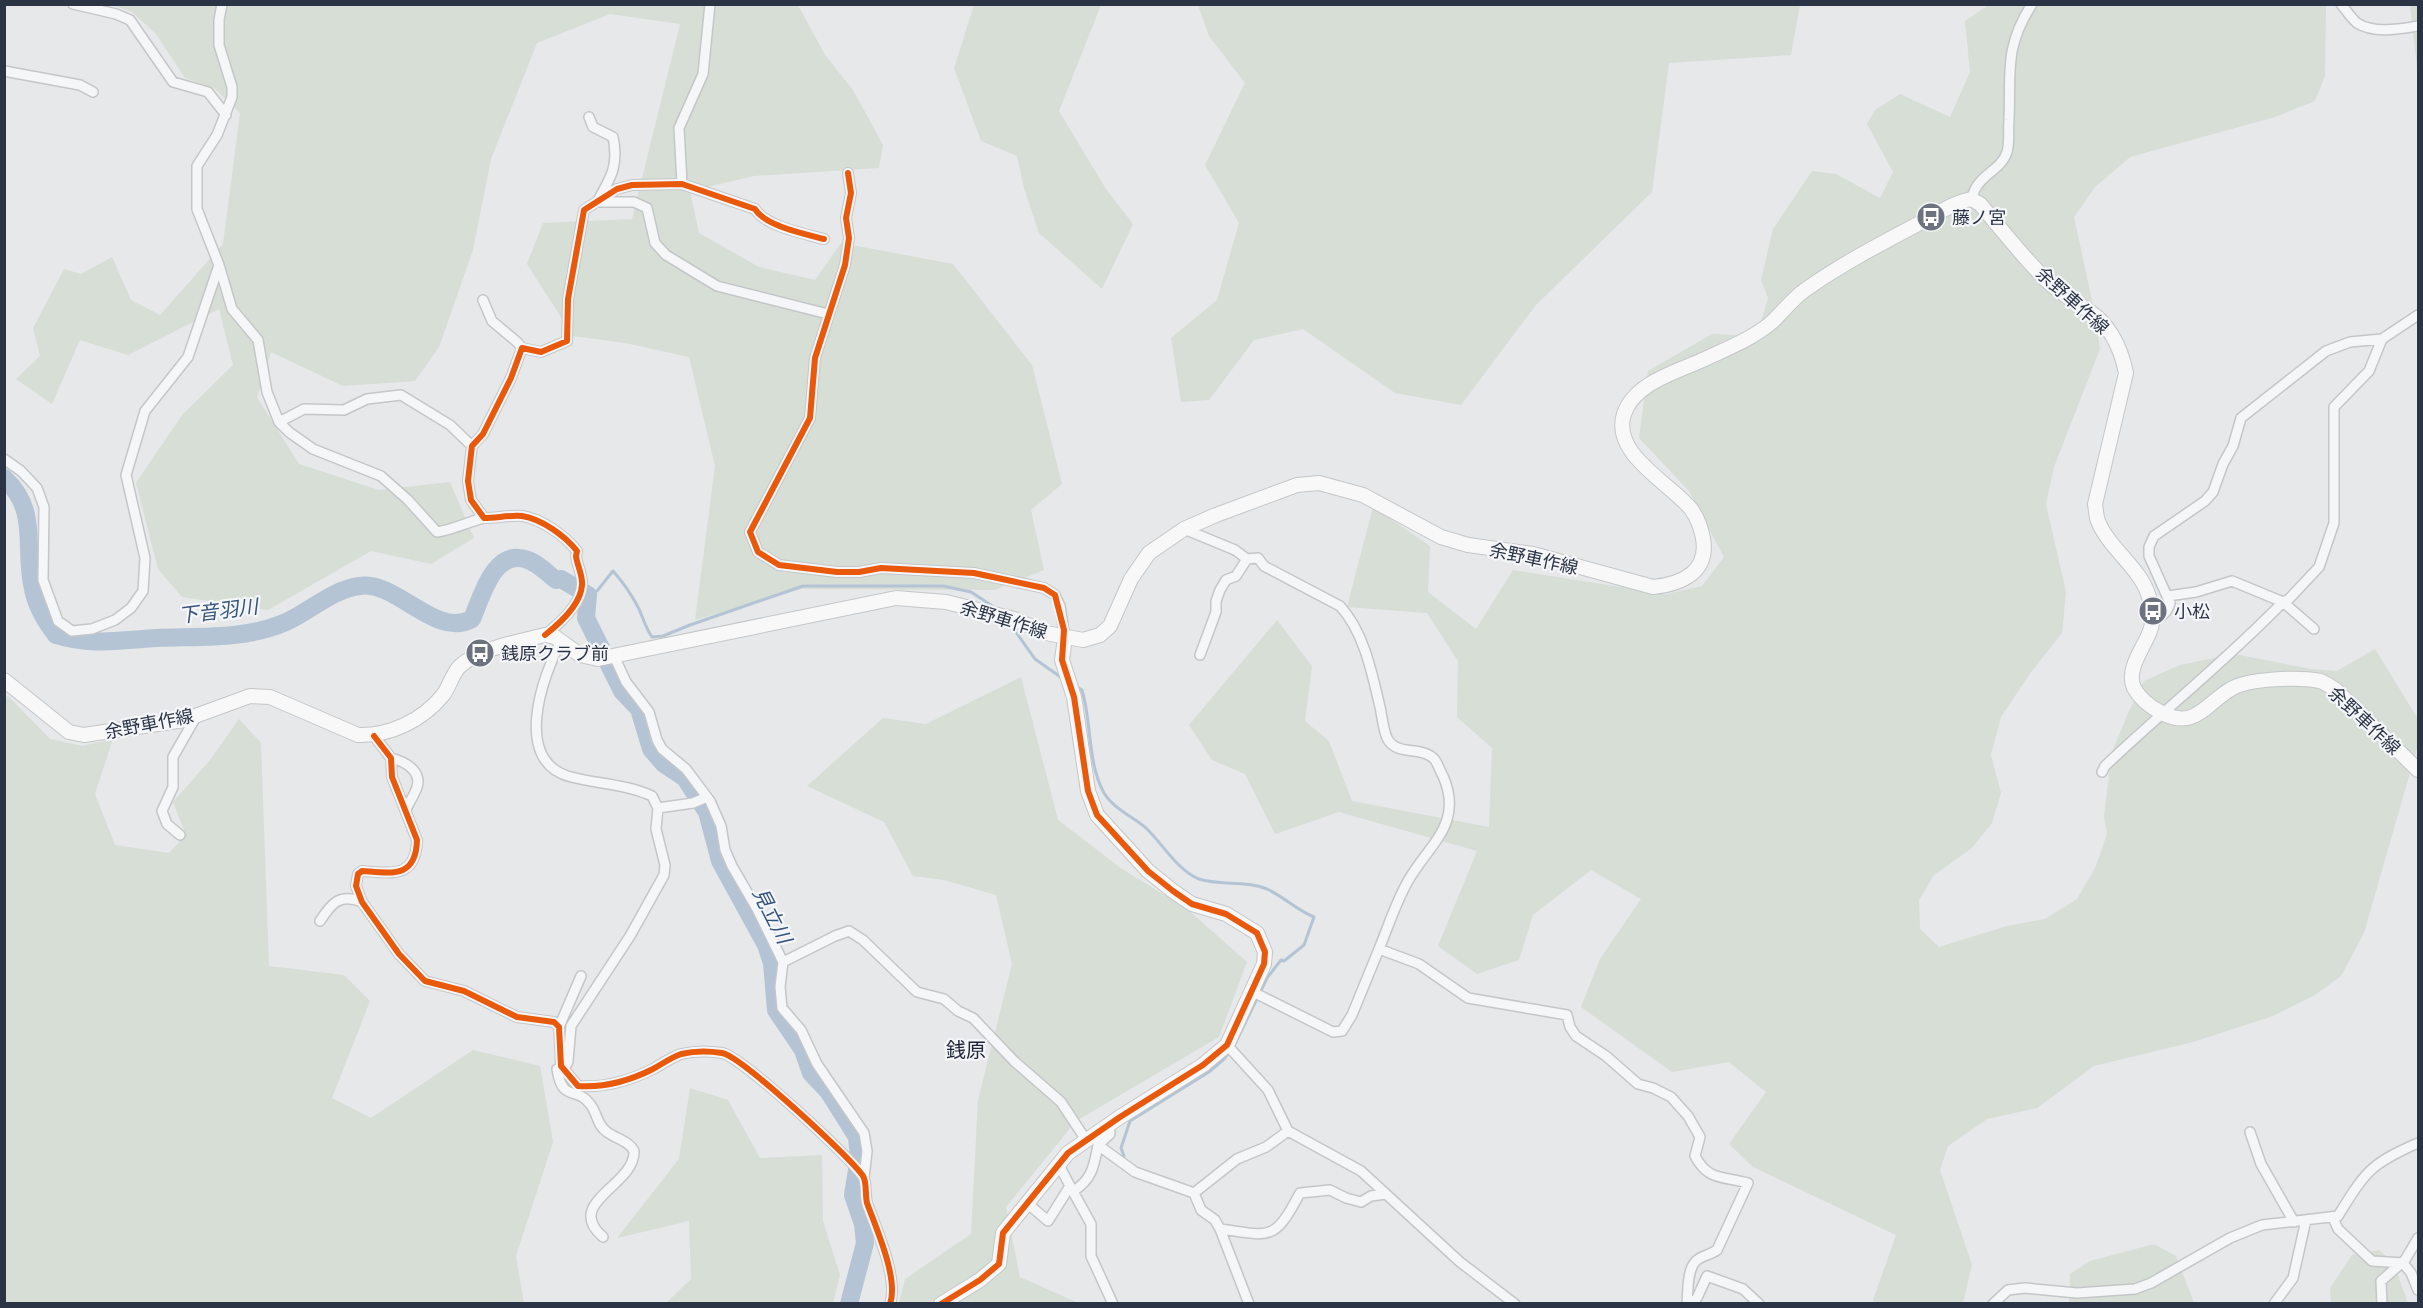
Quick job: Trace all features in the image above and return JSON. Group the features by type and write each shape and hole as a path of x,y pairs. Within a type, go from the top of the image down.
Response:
{"main road":[{"name":"余野車作線","path":"545,635 561,641 580,655 598,659 896,598 946,602 1014,619 1046,633 1083,640 1100,635 1110,626 1131,579 1149,553 1184,529 1297,484 1319,483 1363,495 1441,537 1459,543 1533,554 1653,587 1670,585 1687,578 1700,567 1705,551 1701,529 1692,510 1637,459 1627,446 1622,431 1624,414 1636,395 1654,382 1752,337 1803,291 1883,242 1957,202 1971,199 1980,204 2046,280 2065,298 2090,311 2103,324 2114,338 2123,357 2126,373 2095,504 2098,521 2107,538 2148,593 2153,610 2151,628 2132,671 2133,685 2141,699 2171,718 2190,718 2206,709 2230,689 2248,681 2278,679 2322,681 2336,690 2418,770"},
{"path":"374,736 409,723 430,710 444,693 459,668 480,653 545,635"},
{"path":"941,1304 980,1280 999,1264 1003,1233 1068,1153 1092,1143 1109,1124 1203,1065 1227,1045 1264,964 1265,952 1257,933 1227,914 1192,904 1173,891 1148,871 1097,815 1088,791 1074,697 1062,660 1065,638"},
{"name":"余野車作線","path":"4,680 69,732 84,735 184,720 250,696 270,697 358,735 374,736"}],"street":[{"path":"73,4 116,14 130,20 173,81 208,92 226,115"},
{"path":"222,4 219,20 219,45 232,87 232,97 217,135 197,166 197,209 219,265 232,309 258,340 267,392 279,422 313,449 381,476 408,500 437,532 451,531 464,523 484,518 520,516 532,519 557,533 577,551 581,590 556,626 545,635"},
{"path":"682,184 679,128 703,74 710,4"},
{"path":"1971,199 1977,185 1999,165 2007,152 2009,68 2012,43 2019,24 2032,4"},
{"path":"2341,4 2357,22 2368,27 2394,29 2418,26"},
{"path":"4,71 80,86 93,92"},
{"path":"590,117 593,127 613,137 616,151 615,166 597,202"},
{"path":"848,173 851,193 846,218 849,238 845,265 815,358 810,418 750,532 759,552 779,565 811,570 859,572 881,568 974,573 1044,588 1056,595 1065,638"},
{"path":"483,300 492,321 522,348 540,351 567,341 568,298 584,210 617,189 632,185 682,184 755,209 759,216 790,230 824,239"},
{"path":"597,202 633,202 647,208 656,243 666,255 717,286 828,314"},
{"path":"4,459 21,471 37,488 44,507 42,580 58,621 72,631 92,629 115,620 131,608 143,591 145,558 126,475 145,411 188,357 219,265"},
{"path":"2152,620 2162,616 2168,610 2169,596 2149,556 2149,547 2154,536 2205,501 2213,492 2223,464 2234,446 2241,417 2326,351 2350,342 2382,339 2418,315"},
{"path":"2102,772 2105,766 2161,713 2219,664 2283,602 2289,599 2319,567 2334,523 2334,406 2369,371 2382,339"},
{"path":"484,518 471,500 468,481 472,446 483,434 511,378 522,348"},
{"path":"279,422 304,409 344,410 367,399 401,395 450,425 472,446"},
{"path":"1184,529 1235,550 1246,558 1258,558 1264,566 1340,606 1349,615 1372,671 1387,739 1396,748 1428,754 1435,760 1450,792 1451,807 1445,827 1407,882 1352,1015 1342,1031 1333,1032 1251,992"},
{"path":"1200,655 1216,612 1220,590 1226,580 1236,576 1246,558"},
{"path":"2169,596 2196,592 2232,581 2283,602 2314,629"},
{"path":"561,641 546,673 535,718 543,757 556,770 571,777 610,783 652,796 658,808 656,829 665,865 664,875 640,919 571,1026 568,1061 567,1064 557,1069 562,1087 569,1093 586,1100 591,1105 604,1131 626,1142 634,1151 633,1161 626,1174 596,1201 591,1209 592,1221 603,1237"},
{"path":"614,656 626,682 649,712 662,749 686,769 702,799 721,826 725,850 732,866 757,909 783,962 780,987 782,1008 801,1030 817,1064 864,1133 867,1151 859,1172"},
{"path":"180,836 167,824 162,811 172,787 173,757 197,715"},
{"path":"374,736 391,758 392,777 417,840 417,850 409,867 396,873 362,871 358,874 356,886 362,902 399,954 425,981 464,991 517,1017 548,1020 554,1022 558,1027"},
{"path":"391,758 404,761 412,767 416,774 418,785 406,810"},
{"path":"658,808 702,799"},
{"path":"320,921 331,904 336,901 353,899 362,902"},
{"path":"783,962 849,931 863,940 917,992 944,999 958,1011 972,1018 1061,1102 1092,1143 1136,1172 1194,1193 1202,1210 1215,1220 1220,1228 1249,1304"},
{"path":"1379,949 1419,964 1468,998 1567,1015 1570,1027 1576,1036 1606,1056 1638,1084 1671,1097 1688,1116 1700,1137 1695,1156 1701,1167 1710,1175 1748,1183 1717,1250 1708,1257 1697,1260 1693,1265 1689,1304"},
{"path":"581,976 558,1027 561,1066 578,1086 593,1087 622,1082 680,1054 701,1052 726,1054 820,1131 859,1172 882,1242 893,1288 890,1304"},
{"path":"1227,1045 1268,1090 1288,1131 1361,1172 1460,1262 1515,1304"},
{"path":"1194,1193 1237,1159 1266,1147 1288,1131"},
{"path":"2250,1132 2261,1164 2294,1222"},
{"path":"1027,1203 1048,1221 1071,1188 1089,1179 1094,1170 1092,1143"},
{"path":"1993,1304 2008,1290 2025,1288 2077,1293 2135,1289 2151,1283 2230,1238 2262,1225 2333,1218 2338,1216 2362,1177 2373,1167 2385,1157 2418,1143"},
{"path":"1059,1164 1091,1224 1091,1256 1113,1304"},
{"path":"1220,1228 1262,1235 1272,1232 1280,1226 1299,1193 1330,1190 1361,1202 1371,1196 1386,1194"},
{"path":"2333,1218 2338,1229 2372,1261 2403,1263 2411,1273 2418,1290"},
{"path":"2274,1304 2294,1278 2306,1220"},
{"path":"2382,1304 2381,1281 2403,1263 2418,1238"},
{"path":"1689,1304 1697,1298 1707,1276 1743,1289 1759,1304"}],"shaded area":[{"path":"1198,4 1800,5 1791,55 1669,63 1652,192 1536,305 1461,405 1395,393 1303,329 1254,340 1209,400 1181,402 1171,338 1217,300 1239,223 1205,165 1245,83 1209,36"},
{"path":"1990,4 2326,5 2325,76 2315,101 2275,117 2130,157 2095,187 2074,217 2096,319 2100,349 2054,467 2046,504 2066,592 2062,633 2031,672 2001,717 1991,755 2001,793 1992,823 1972,848 1934,875 1919,900 1920,929 1939,947 2007,926 2045,919 2077,899 2095,868 2107,834 2104,816 2112,752 2129,711 2144,681 2180,665 2234,654 2311,669 2337,671 2375,649 2418,719 2418,745 2364,933 2341,976 2315,995 2273,1016 2193,1042 2094,1066 2037,1108 1987,1119 1948,1146 1940,1170 1972,1265 1963,1303 1874,1303 1873,1300 1896,1235 1753,1167 1729,1144 1766,1092 1729,1062 1672,1072 1581,1007 1600,959 1641,899 1591,870 1533,915 1519,960 1477,974 1438,946 1477,851 1339,812 1275,834 1245,774 1212,760 1189,725 1277,620 1312,666 1305,721 1329,741 1352,801 1489,827 1492,748 1457,717 1458,661 1427,613 1347,607 1373,507 1430,546 1428,592 1476,629 1513,570 1666,594 1702,586 1724,557 1689,491 1639,438 1648,371 1712,334 1757,336 1768,298 1761,280 1773,229 1812,171 1836,174 1880,198 1893,172 1867,124 1875,110 1900,94 1950,117 1970,72 1965,21"},
{"path":"113,5 798,5 825,55 853,90 883,145 879,168 754,176 690,191 699,233 759,267 815,280 841,243 953,264 1032,365 1062,484 1031,510 1044,570 995,590 802,589 695,620 715,466 689,357 625,343 573,336 527,264 543,223 632,219 680,24 610,14 537,43 491,159 473,250 439,347 415,381 343,386 271,352 257,397 299,464 379,490 450,482 474,538 431,564 371,551 268,610 182,597 158,569 136,483 182,415 233,365 219,309 128,355 80,340 52,404 16,379 40,356 33,328 64,269 81,274 112,257 131,300 160,315 223,244 240,113 214,88 185,78 156,34 132,12"},
{"path":"974,5 1101,5 1059,111 1106,189 1133,224 1102,289 1039,233 1024,188 1017,156 981,141 954,68"},
{"path":"2410,5 2418,5 2418,77"},
{"path":"1021,677 1058,820 1122,869 1186,908 1247,962 1219,1037 1076,1121 1006,1207 1020,1277 1078,1303 899,1303 905,1279 971,1234 978,1100 1012,964 996,895 944,880 913,876 884,822 807,786 883,718 926,724"},
{"path":"8,696 50,739 82,746 113,739 95,794 115,845 169,853 186,835 173,802 210,760 239,719 261,743 269,966 344,975 370,1001 332,1098 371,1118 473,1050 540,1066 553,1142 516,1256 524,1303 5,1303 4,698"},
{"path":"690,1088 728,1100 760,1158 822,1155 823,1221 840,1275 833,1303 666,1303 691,1279 689,1221 617,1238 679,1159"},
{"path":"2154,1244 2176,1256 2194,1303 2069,1304 2070,1274 2090,1261"},
{"path":"2379,1250 2393,1262 2408,1303 2331,1303 2330,1288 2352,1255"}],"waterway":[{"name":"下音羽川","path":"4,478 22,503 28,530 30,574 34,595 56,635 81,640 106,641 205,637 254,632 286,622 330,596 359,586 387,591 430,616 458,623 472,619 491,576 506,560 516,558 532,562 556,580 561,579 588,595 586,618 601,648"},
{"path":"588,595 597,591 613,571 633,597 652,637 663,636 803,586 943,586 971,592 997,609"},
{"path":"1011,625 1035,659 1062,678"},
{"name":"見立川","path":"609,665 622,691 639,709 651,749 664,764 685,778 707,812 720,861 766,945 772,963 776,1010 803,1050 811,1073 828,1091 857,1137 859,1158 853,1195 863,1224 865,1243 849,1304"},
{"path":"1075,686 1082,690 1092,755 1099,781 1104,793 1113,803 1146,828 1177,863 1191,875 1207,881 1259,886 1314,917 1304,945 1284,961 1281,960 1267,978 1235,1044 1224,1059 1209,1072 1130,1121 1121,1148 1124,1156"}],"cycle path":[{"path":"848,173 851,193 846,218 849,238 845,265 815,358 810,418 750,532 758,552 779,565 837,572 859,572 881,568 974,573 1044,588 1055,595 1064,630 1062,660 1074,697 1088,791 1097,815 1148,871 1192,904 1226,914 1257,933 1265,952 1264,964 1227,1045 1203,1065 1068,1153 1003,1233 999,1264 980,1280 941,1304"},
{"path":"545,635 574,606 581,592 582,582 577,551 552,529 530,518 522,516 484,518 471,500 468,481 472,446 483,434 511,378 522,348 541,352 567,341 568,299 584,210 617,189 632,185 682,184 755,209 776,225 824,239"},
{"path":"374,736 391,758 392,777 417,840 416,853 412,862 400,871 362,871 358,874 356,886 362,902 399,954 425,981 464,991 517,1017 554,1022 559,1027 561,1066 578,1086 607,1085 626,1080 686,1053 717,1052 733,1058 795,1108 863,1176 867,1203 889,1268 892,1294 890,1304"}],"place":[{"name":"藤ノ宮","path":"1931,217"},
{"name":"小松","path":"2153,611"},
{"name":"銭原クラブ前","path":"480,653"}],"district":[{"name":"銭原","path":"966,1049"}]}
